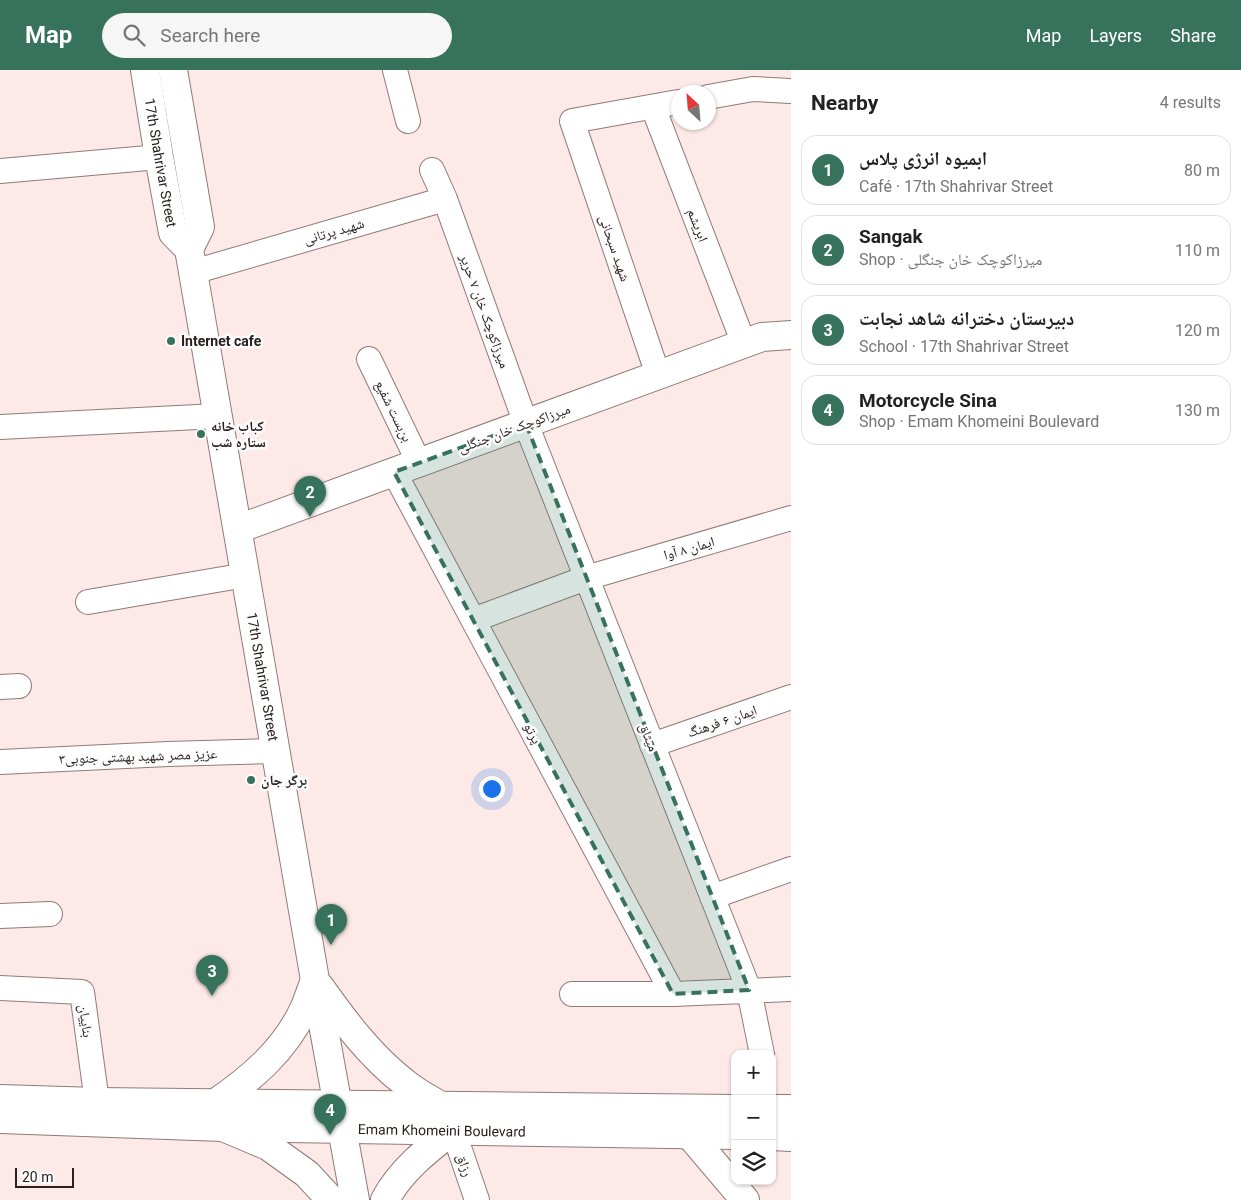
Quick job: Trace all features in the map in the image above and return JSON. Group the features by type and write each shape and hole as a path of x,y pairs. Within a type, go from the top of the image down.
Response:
{"main road":[{"name":"17th Shahrivar Street","path":"145,70 158,157 173,233 191,260 315,980 355,1200"},
{"name":"17th Shahrivar Street","path":"173,70 200,227 191,260"},
{"name":"میرزاکوچک خان جنگلی","path":"238,529 762,337 791,335"},
{"path":"315,980 341,1017 372,1052 404,1083 441,1106"},
{"path":"315,980 303,1010 287,1038 266,1063 242,1085 219,1115 268,1146 307,1174 331,1200"},
{"name":"Emam Khomeini Boulevard","path":"0,1099 97,1102 219,1115"},
{"name":"Emam Khomeini Boulevard","path":"340,1117 441,1106 693,1126 731,1134"},
{"name":"Emam Khomeini Boulevard","path":"0,1120 219,1115 340,1117 452,1130 693,1126 731,1111"},
{"path":"693,1126 745,1200"},
{"path":"385,1200 406,1170 452,1130"},
{"path":"776,1136 791,1137"}],"street":[{"path":"395,70 408,122"},
{"path":"716,94 754,79 791,91"},
{"path":"652,107 671,103"},
{"name":"شهید سبحانی","path":"652,107 572,121 658,375"},
{"name":"ابریشم","path":"652,107 744,344"},
{"path":"0,171 158,157"},
{"path":"432,170 445,198"},
{"name":"شهید پرتانی","path":"191,260 445,198"},
{"name":"میرزاکوچک خان ۷ حریر","path":"445,198 526,424"},
{"name":"بن‌بست شفیع","path":"369,359 407,467"},
{"path":"0,427 217,416"},
{"name":"میثاق","path":"526,424 749,990 761,1050"},
{"name":"پرتو","path":"407,467 473,620 672,994"},
{"name":"ایمان ۸ آوا","path":"473,620 586,578 791,518"},
{"path":"88,602 246,575"},
{"name":"ایمان ۶ فرهنگ","path":"652,745 791,697"},
{"name":"عزیز مصر شهید بهشتی جنوبی۳","path":"0,762 276,751"},
{"path":"712,897 791,869"},
{"path":"0,916 50,914"},
{"name":"بناییان","path":"0,988 82,992 97,1102"},
{"path":"572,994 672,994 791,989"},
{"name":"رزاق","path":"452,1130 477,1200"}],"highlighted area":[{"path":"526,424 749,990 673,994 394,472"}],"place":[{"name":"Internet cafe","path":"171,341"},
{"name":"کباب خانه ستاره شب","path":"201,434"},
{"name":"Sangak","path":"310,517"},
{"name":"برگر جان","path":"251,780"},
{"name":"ابمیوه انرژی پلاس","path":"331,945"},
{"name":"دبیرستان دخترانه شاهد نجابت","path":"212,996"},
{"name":"Motorcycle Sina","path":"330,1135"}]}
